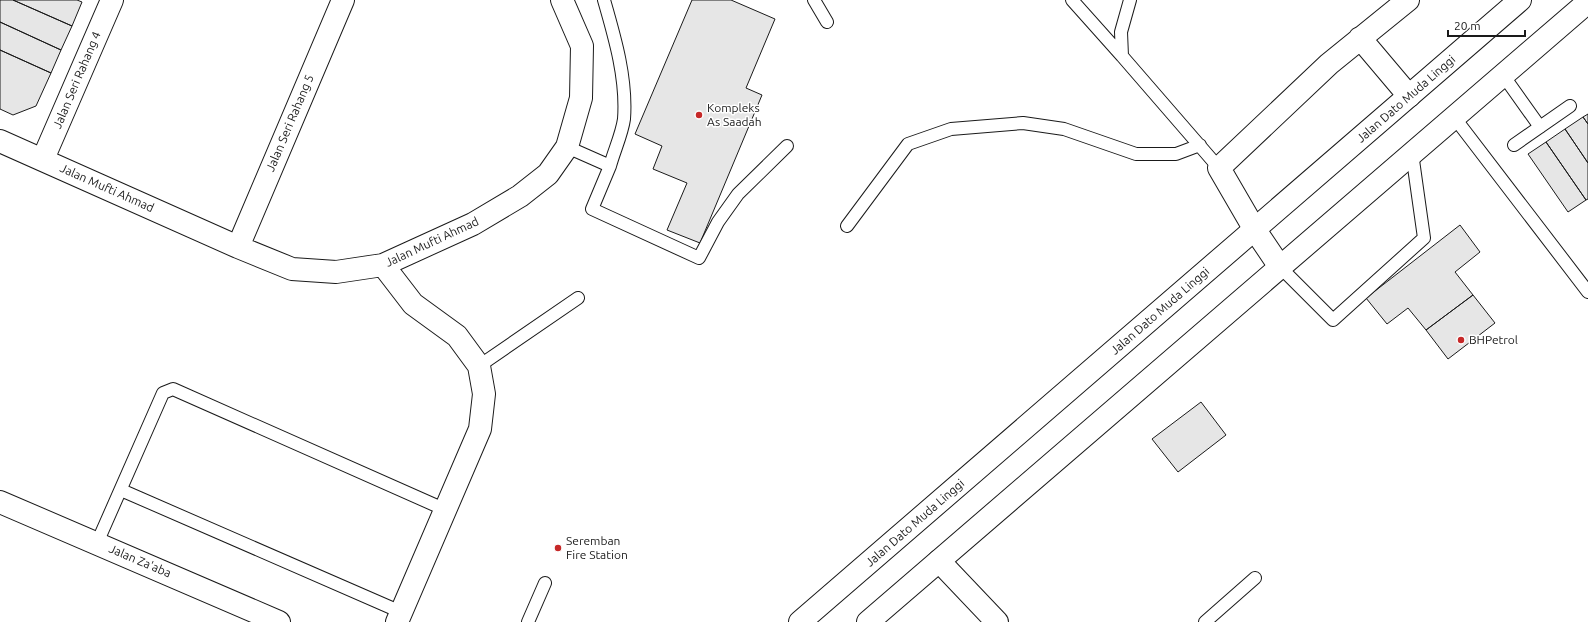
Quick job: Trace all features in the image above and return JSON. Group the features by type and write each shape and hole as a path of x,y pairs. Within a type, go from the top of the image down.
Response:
{"main road":[{"name":"Jalan Seri Rahang 4","path":"43,159 112,0"},
{"name":"Jalan Seri Rahang 5","path":"238,247 343,0"},
{"name":"Jalan Mufti Ahmad","path":"0,141 238,247 292,269 336,272 383,265 473,224 520,196 548,174 567,147 581,98 582,46 562,0"},
{"path":"1280,267 1254,230 1219,168 1329,64 1408,0"},
{"name":"Jalan Dato Muda Linggi","path":"800,622 1520,0"},
{"path":"868,622 1588,2"},
{"path":"1360,38 1409,96"},
{"path":"383,265 413,304 457,336 479,366 484,394 480,429 399,617"},
{"name":"Jalan Za'aba","path":"0,502 279,622"},
{"path":"939,560 997,622"}],"lane":[{"path":"604,0 612,28 623,83 624,120 610,166 592,209 699,258 718,222 738,194 787,146"},
{"path":"814,0 826,22"},
{"path":"1072,0 1219,168"},
{"path":"1122,56 1121,32 1130,0"},
{"path":"1503,75 1540,127"},
{"path":"1514,145 1570,106"},
{"path":"1454,117 1588,292"},
{"path":"847,226 908,144 951,128 1024,123 1057,128 1136,154 1176,154 1200,145"},
{"path":"567,147 610,166"},
{"path":"1280,267 1333,320 1424,238 1412,153"},
{"path":"479,366 578,298"},
{"path":"97,543 163,393 174,389 446,510"},
{"path":"121,490 399,617"},
{"path":"1205,622 1255,578"},
{"path":"528,622 545,583"}],"building":[{"path":"0,0 13,0 72,26 61,50 0,22"},
{"path":"13,0 77,0 82,2 72,26"},
{"name":"Kompleks As Saadah","path":"692,0 731,0 775,19 746,88 762,95 700,243 667,230 687,183 653,169 662,146 635,134"},
{"path":"0,22 61,50 51,73 0,50"},
{"path":"0,50 51,73 36,106 13,115 0,109"},
{"path":"1588,114 1588,124 1583,117"},
{"path":"1583,117 1588,124 1588,163 1565,129"},
{"path":"1565,129 1588,163 1588,199 1586,200 1546,142"},
{"path":"1546,142 1586,200 1568,212 1528,154"},
{"path":"1460,225 1480,252 1455,272 1473,295 1426,330 1408,308 1387,324 1366,298"},
{"path":"1473,295 1495,323 1448,359 1426,330"},
{"path":"1201,402 1226,435 1178,472 1152,439"}],"place":[{"name":"Kompleks As Saadah","path":"699,115"},
{"name":"BHPetrol","path":"1461,340"},
{"name":"Seremban Fire Station","path":"558,548"}]}
